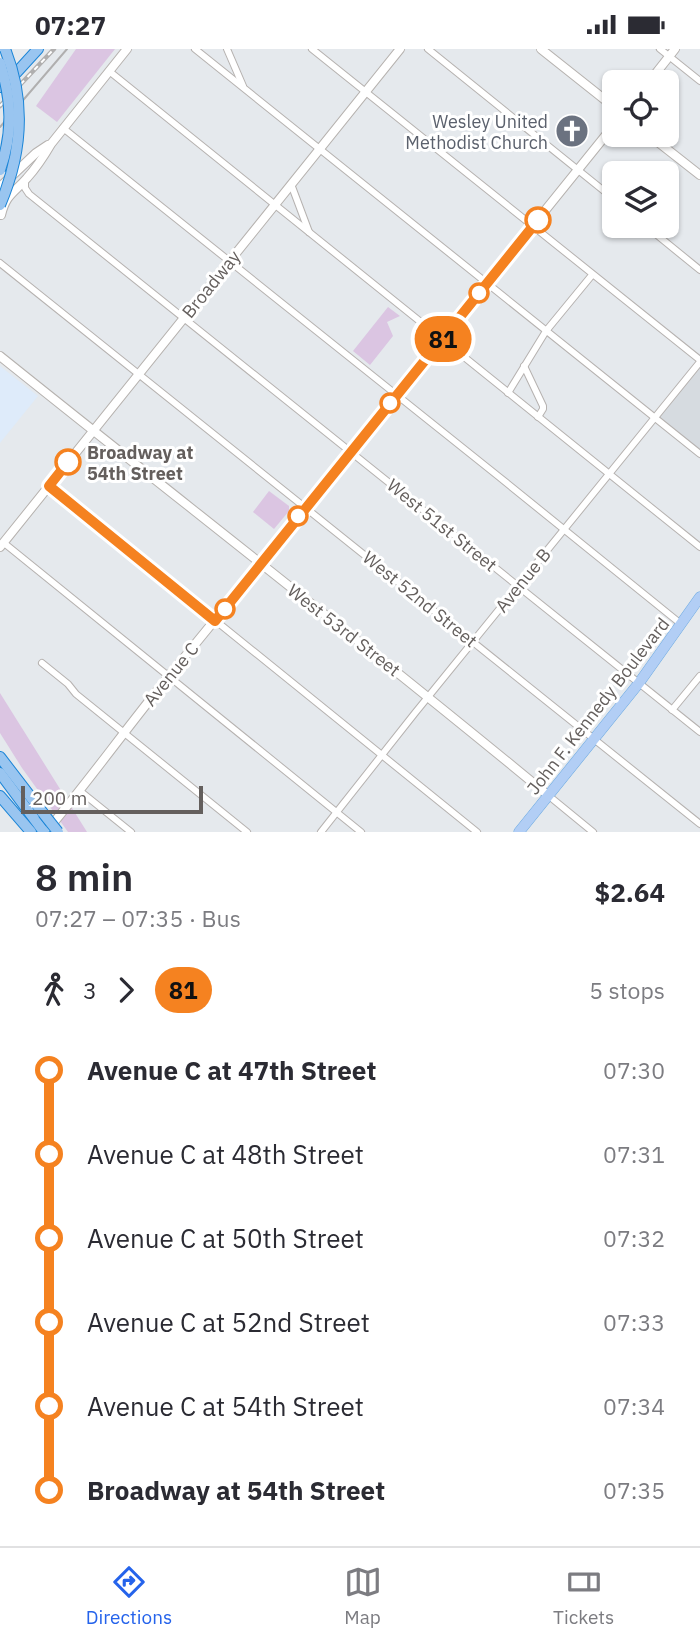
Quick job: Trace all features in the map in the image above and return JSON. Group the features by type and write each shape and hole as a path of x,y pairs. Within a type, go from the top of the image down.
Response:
{"highway":[{"path":"0,58 6,49"},
{"path":"0,213 14,164 20,118 17,86 6,49"},
{"path":"0,87 38,49"},
{"path":"0,63 7,88 10,118 9,138 0,170"},
{"path":"0,747 21,780 35,824"},
{"path":"0,757 22,785"},
{"path":"0,773 35,824 58,832"},
{"path":"0,796 45,832"}],"main road":[{"name":"John F. Kennedy Boulevard","path":"519,832 639,683 700,597"}],"street":[{"path":"0,213 7,198 25,181 51,143 127,49"},
{"path":"195,49 700,454"},
{"path":"227,49 244,88"},
{"path":"312,49 700,361"},
{"name":"Broadway","path":"2,545 400,49"},
{"path":"428,49 602,189"},
{"path":"541,49 602,97"},
{"path":"660,49 700,82"},
{"path":"659,70 675,49"},
{"path":"109,71 700,547"},
{"path":"63,128 681,624"},
{"name":"Avenue C","path":"45,832 602,140"},
{"path":"0,187 36,153 51,143"},
{"path":"664,147 700,175"},
{"name":"West 51st Street","path":"25,181 29,194 700,732"},
{"path":"292,184 310,234"},
{"path":"661,238 700,270"},
{"name":"West 52nd Street","path":"0,263 700,824"},
{"path":"508,393 546,331 592,275"},
{"name":"West 53rd Street","path":"0,355 429,696 593,832"},
{"name":"Avenue B","path":"321,832 700,361"},
{"path":"524,366 543,406 538,417"},
{"path":"49,486 477,832"},
{"path":"2,545 361,832"},
{"path":"42,663 76,694 247,832"},
{"path":"673,710 700,676"},
{"path":"80,791 131,832"}],"shaded area":[{"path":"76,49 115,49 57,122 36,106"},
{"path":"388,307 400,316 387,322 393,336 370,365 353,351"},
{"path":"700,362 700,454 655,418"},
{"path":"0,366 38,396 0,443"},
{"path":"269,491 289,506 289,511 274,529 253,512"},
{"path":"0,693 87,832 68,832 0,733"}],"tram line":[{"path":"0,127 67,49"}],"railway":[{"path":"0,106 54,49"}],"bus line":[{"name":"81","path":"68,462 49,486 215,621 538,220"}],"place":[{"name":"Wesley United Methodist Church","path":"572,131"},
{"name":"Broadway at 54th Street","path":"68,462"}]}
